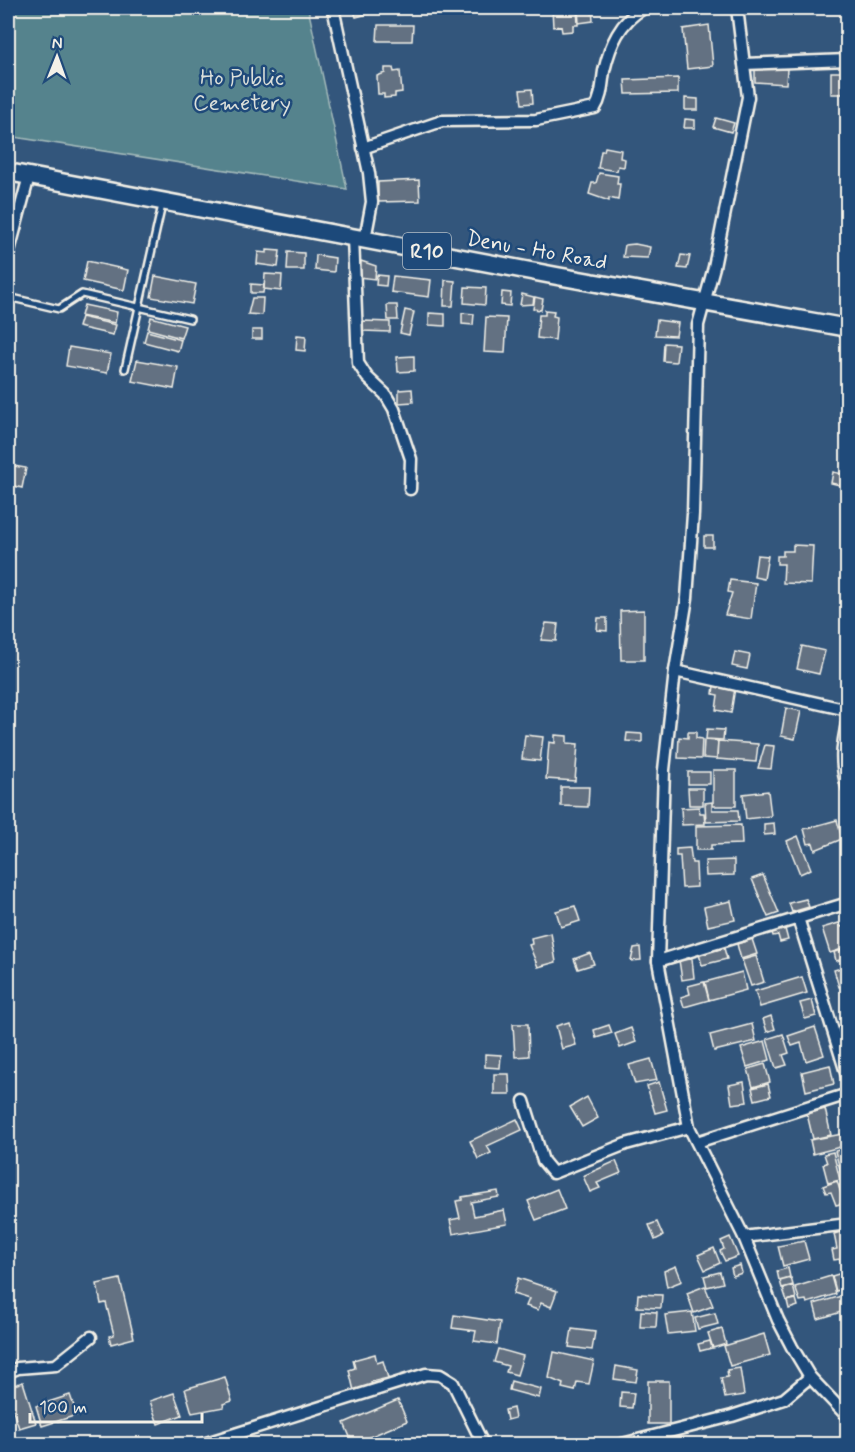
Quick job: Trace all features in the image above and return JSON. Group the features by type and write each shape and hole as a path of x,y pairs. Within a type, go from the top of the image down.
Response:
{"main road":[{"name":"Denu - Ho Road","path":"8,172 163,203 848,328"}],"street":[{"path":"333,8 363,148 372,202 359,238 358,363 367,377 385,394 394,409 411,459 410,489"},
{"path":"363,148 442,121 536,120 595,108 600,102 605,69 615,39 628,16 644,8"},
{"path":"737,8 748,87 746,111 714,267 698,325 693,514 687,588 664,770 658,961 689,1127 744,1237 778,1320 810,1377 848,1417"},
{"path":"744,64 848,60"},
{"path":"8,255 29,176"},
{"path":"675,671 848,710"},
{"path":"848,719 840,750 841,771 848,789"},
{"path":"658,961 848,903"},
{"path":"798,918 848,1079"},
{"path":"697,1142 848,1094"},
{"path":"524,1101 543,1161 553,1173 626,1144 689,1127"},
{"path":"744,1237 840,1226"},
{"path":"8,1372 56,1365 91,1337"},
{"path":"203,1444 426,1374 440,1375 453,1383 483,1444"},
{"path":"622,1444 732,1416 784,1399 810,1377"}],"lane":[{"path":"125,369 163,203"},
{"path":"8,297 59,309 82,294 190,319"}],"green space":[{"name":"Ho Public Cemetery","path":"8,8 308,8 347,189 8,136"}],"building":[{"path":"353,8 390,8 356,17"},
{"path":"552,8 577,8 578,25 573,25 573,31 562,32 561,26 553,27"},
{"path":"578,8 592,8 593,21 579,23"},
{"path":"378,25 413,25 412,41 377,41"},
{"path":"709,25 713,66 687,69 683,29"},
{"path":"755,67 787,69 786,84 755,82"},
{"path":"385,68 393,68 394,72 400,71 402,92 395,93 395,97 384,98 384,94 378,94 377,76 385,73"},
{"path":"831,72 844,72 843,94 831,94"},
{"path":"678,78 678,93 626,94 625,80"},
{"path":"532,89 533,103 522,104 520,90"},
{"path":"685,98 698,99 698,110 685,110"},
{"path":"716,118 734,123 731,132 713,127"},
{"path":"685,119 695,120 695,128 684,128"},
{"path":"605,147 621,150 620,158 625,159 624,167 618,166 617,171 598,168 601,151 604,151"},
{"path":"599,173 618,176 617,184 620,184 618,200 609,198 609,201 589,194 592,183 596,183"},
{"path":"419,180 420,201 378,202 378,182"},
{"path":"625,245 650,247 648,258 623,257"},
{"path":"267,250 280,251 278,267 257,264 258,252 267,253"},
{"path":"288,252 304,253 304,270 287,270"},
{"path":"316,255 335,258 334,272 315,270"},
{"path":"681,255 690,256 687,269 678,268"},
{"path":"87,261 128,270 124,290 83,281"},
{"path":"361,261 376,266 375,279 359,277"},
{"path":"265,274 282,275 281,291 264,289"},
{"path":"377,275 387,276 386,286 376,285"},
{"path":"155,276 196,284 192,304 151,297"},
{"path":"393,276 431,280 429,297 391,292"},
{"path":"445,280 455,281 453,306 444,306"},
{"path":"251,284 264,285 263,293 251,293"},
{"path":"465,287 486,288 485,305 464,303"},
{"path":"502,292 511,293 510,306 501,305"},
{"path":"522,294 534,297 533,304 520,305"},
{"path":"535,297 543,299 541,310 533,309"},
{"path":"252,298 263,298 262,315 248,314"},
{"path":"84,305 117,312 115,323 81,316"},
{"path":"387,305 397,305 398,320 388,320"},
{"path":"405,310 414,312 409,335 400,333"},
{"path":"545,310 554,311 553,316 557,317 555,340 537,338 539,315 545,315"},
{"path":"429,313 445,314 445,326 429,325"},
{"path":"462,313 474,314 473,325 462,324"},
{"path":"81,317 116,325 113,335 78,327"},
{"path":"151,317 185,326 181,338 148,329"},
{"path":"486,317 507,318 505,353 484,352"},
{"path":"657,320 678,323 676,336 655,335"},
{"path":"363,321 390,322 390,332 363,331"},
{"path":"252,330 262,330 262,339 252,339"},
{"path":"147,331 181,340 178,351 144,342"},
{"path":"297,335 306,336 305,351 296,350"},
{"path":"664,343 678,344 676,362 663,361"},
{"path":"69,347 111,354 107,373 66,366"},
{"path":"414,356 414,371 398,372 397,357"},
{"path":"137,360 178,367 174,389 132,381"},
{"path":"412,389 413,402 399,403 399,390"},
{"path":"8,465 26,468 22,488 14,486 8,520"},
{"path":"833,472 848,475 848,487 831,483"},
{"path":"704,536 713,536 713,547 704,547"},
{"path":"793,545 813,546 811,584 783,583 784,564 777,564 777,556 783,556 783,551 793,551"},
{"path":"757,555 768,556 764,579 754,577"},
{"path":"730,580 756,583 751,619 725,615 732,593 728,592"},
{"path":"644,610 644,660 621,660 620,611"},
{"path":"598,618 607,618 607,631 597,630"},
{"path":"546,623 558,624 556,641 541,640"},
{"path":"802,646 825,651 819,674 797,669"},
{"path":"735,652 750,655 747,669 732,666"},
{"path":"714,685 735,688 731,713 716,710 718,695 713,694"},
{"path":"786,708 801,711 795,739 781,736"},
{"path":"707,729 724,730 723,740 706,739"},
{"path":"688,732 696,732 696,738 702,739 701,759 678,758 679,737 688,738"},
{"path":"627,733 642,734 642,742 626,741"},
{"path":"525,735 543,737 540,761 522,759"},
{"path":"555,735 567,736 567,743 578,744 575,781 546,779 549,742 555,743"},
{"path":"704,740 718,741 717,759 703,758"},
{"path":"718,741 758,744 756,762 717,759"},
{"path":"765,745 774,746 771,769 758,768"},
{"path":"713,770 736,770 736,806 713,806"},
{"path":"688,772 710,772 710,784 688,784"},
{"path":"561,787 589,787 588,807 561,806"},
{"path":"688,788 703,788 703,805 689,805"},
{"path":"768,791 771,816 746,819 743,794"},
{"path":"712,802 712,810 738,810 739,821 706,822 705,803"},
{"path":"699,807 700,813 704,813 705,824 682,825 681,808"},
{"path":"837,820 842,839 815,850 813,843 808,844 804,829"},
{"path":"774,823 775,834 764,835 764,824"},
{"path":"741,825 742,844 711,845 711,850 696,850 696,826"},
{"path":"798,836 811,869 800,874 787,841"},
{"path":"690,848 692,863 696,863 697,887 682,888 680,856 676,856 676,849"},
{"path":"734,860 734,875 706,876 705,861"},
{"path":"763,875 779,913 768,917 752,879"},
{"path":"806,899 809,907 792,912 789,903"},
{"path":"731,901 735,920 708,926 704,907"},
{"path":"575,906 580,921 561,927 556,911"},
{"path":"848,920 848,947 830,953 822,928 839,923 841,927 845,926 844,921"},
{"path":"784,925 788,940 780,942 778,935 773,936 771,929"},
{"path":"551,933 556,962 538,967 529,945 532,944 531,938"},
{"path":"752,939 757,954 741,959 737,944"},
{"path":"640,947 641,960 631,961 634,948"},
{"path":"724,948 727,959 702,965 699,954"},
{"path":"848,949 848,958 836,961 834,952"},
{"path":"590,953 594,964 578,969 574,959"},
{"path":"756,956 764,982 751,986 742,960"},
{"path":"692,959 694,978 682,980 679,960"},
{"path":"848,966 848,992 846,992 844,986 839,987 834,970"},
{"path":"742,972 746,990 709,1000 705,982"},
{"path":"802,977 807,993 760,1007 755,991"},
{"path":"704,982 709,1000 684,1007 681,997 690,994 688,986"},
{"path":"812,1000 816,1016 805,1019 800,1003"},
{"path":"771,1016 775,1029 767,1032 763,1019"},
{"path":"569,1022 576,1045 562,1049 556,1026"},
{"path":"513,1024 528,1024 529,1056 515,1057"},
{"path":"752,1024 756,1041 714,1051 710,1035"},
{"path":"609,1025 612,1033 596,1038 594,1030"},
{"path":"815,1027 824,1055 806,1061 801,1043 792,1046 788,1036"},
{"path":"631,1028 636,1042 620,1048 615,1034"},
{"path":"783,1034 789,1053 783,1055 787,1065 776,1068 767,1039"},
{"path":"765,1041 770,1060 747,1067 741,1048"},
{"path":"485,1054 501,1055 500,1068 485,1067"},
{"path":"651,1059 657,1080 635,1084 629,1065"},
{"path":"765,1064 770,1082 753,1087 748,1069"},
{"path":"830,1065 834,1084 806,1091 802,1072"},
{"path":"494,1074 509,1074 510,1094 494,1094"},
{"path":"659,1082 667,1110 655,1113 647,1086"},
{"path":"744,1082 747,1102 732,1104 729,1085"},
{"path":"768,1084 771,1096 755,1100 752,1088"},
{"path":"587,1097 598,1118 582,1127 570,1107"},
{"path":"825,1109 831,1135 813,1139 807,1114"},
{"path":"517,1119 522,1130 487,1146 491,1153 478,1159 470,1141"},
{"path":"848,1133 848,1145 813,1154 810,1140"},
{"path":"848,1148 848,1167 840,1169 835,1151"},
{"path":"833,1152 840,1180 828,1183 823,1164 827,1163 824,1154"},
{"path":"616,1161 621,1173 597,1183 600,1188 590,1192 583,1176"},
{"path":"848,1168 848,1182 843,1184 840,1170"},
{"path":"837,1181 844,1203 836,1205 831,1192 826,1193 823,1186"},
{"path":"848,1183 848,1209 847,1209 840,1185"},
{"path":"557,1189 565,1209 536,1220 528,1201"},
{"path":"498,1191 499,1197 471,1202 474,1216 504,1210 507,1224 453,1234 450,1220 460,1218 456,1201 462,1200 462,1197"},
{"path":"657,1222 663,1236 655,1240 649,1225"},
{"path":"848,1230 848,1265 842,1267 840,1259 834,1260 832,1250 837,1249 834,1234"},
{"path":"730,1237 738,1256 725,1261 720,1251 724,1249 721,1241"},
{"path":"804,1241 809,1259 783,1266 778,1246"},
{"path":"714,1248 720,1263 705,1270 698,1255"},
{"path":"740,1265 742,1273 733,1276 731,1268"},
{"path":"676,1266 682,1281 667,1287 664,1271"},
{"path":"788,1268 790,1277 779,1280 777,1271"},
{"path":"720,1272 723,1283 707,1287 704,1276"},
{"path":"845,1272 848,1288 836,1291 832,1276"},
{"path":"831,1276 836,1294 807,1303 806,1300 800,1301 795,1287"},
{"path":"518,1278 557,1291 551,1307 541,1303 538,1310 526,1306 529,1299 513,1294"},
{"path":"791,1278 793,1285 782,1288 780,1281"},
{"path":"120,1279 134,1338 111,1344 109,1336 114,1335 106,1303 101,1304 97,1284"},
{"path":"705,1286 713,1306 694,1313 687,1293"},
{"path":"793,1286 796,1298 787,1301 783,1289"},
{"path":"638,1294 662,1295 661,1308 637,1307"},
{"path":"848,1294 848,1310 818,1319 814,1304"},
{"path":"796,1299 798,1306 789,1309 787,1301"},
{"path":"641,1311 657,1312 656,1327 640,1327"},
{"path":"692,1312 695,1331 668,1334 665,1315"},
{"path":"715,1313 718,1324 698,1329 695,1318"},
{"path":"454,1315 500,1322 497,1344 474,1341 476,1331 452,1328"},
{"path":"572,1329 595,1332 592,1350 569,1347"},
{"path":"722,1329 726,1344 713,1348 708,1333"},
{"path":"764,1334 770,1355 730,1366 724,1346"},
{"path":"710,1341 712,1348 700,1351 698,1344"},
{"path":"498,1349 523,1356 517,1375 506,1372 508,1366 494,1362"},
{"path":"554,1352 594,1361 589,1384 577,1382 575,1391 562,1388 563,1384 549,1378"},
{"path":"375,1354 377,1363 383,1361 388,1378 371,1382 372,1386 354,1391 349,1370 355,1368 353,1360"},
{"path":"616,1366 638,1370 636,1382 614,1379"},
{"path":"740,1368 744,1395 725,1398 721,1378 728,1377 727,1370"},
{"path":"225,1377 232,1401 223,1404 224,1407 192,1413 185,1389"},
{"path":"511,1381 541,1389 539,1398 509,1390"},
{"path":"648,1381 669,1381 669,1424 648,1424"},
{"path":"23,1382 36,1423 19,1428 12,1408 9,1409 8,1387"},
{"path":"621,1392 634,1393 632,1408 620,1407"},
{"path":"174,1393 182,1415 158,1424 150,1401"},
{"path":"70,1395 77,1415 42,1426 36,1406"},
{"path":"398,1400 407,1421 353,1444 344,1423"},
{"path":"513,1408 515,1418 507,1420 505,1410"}]}
